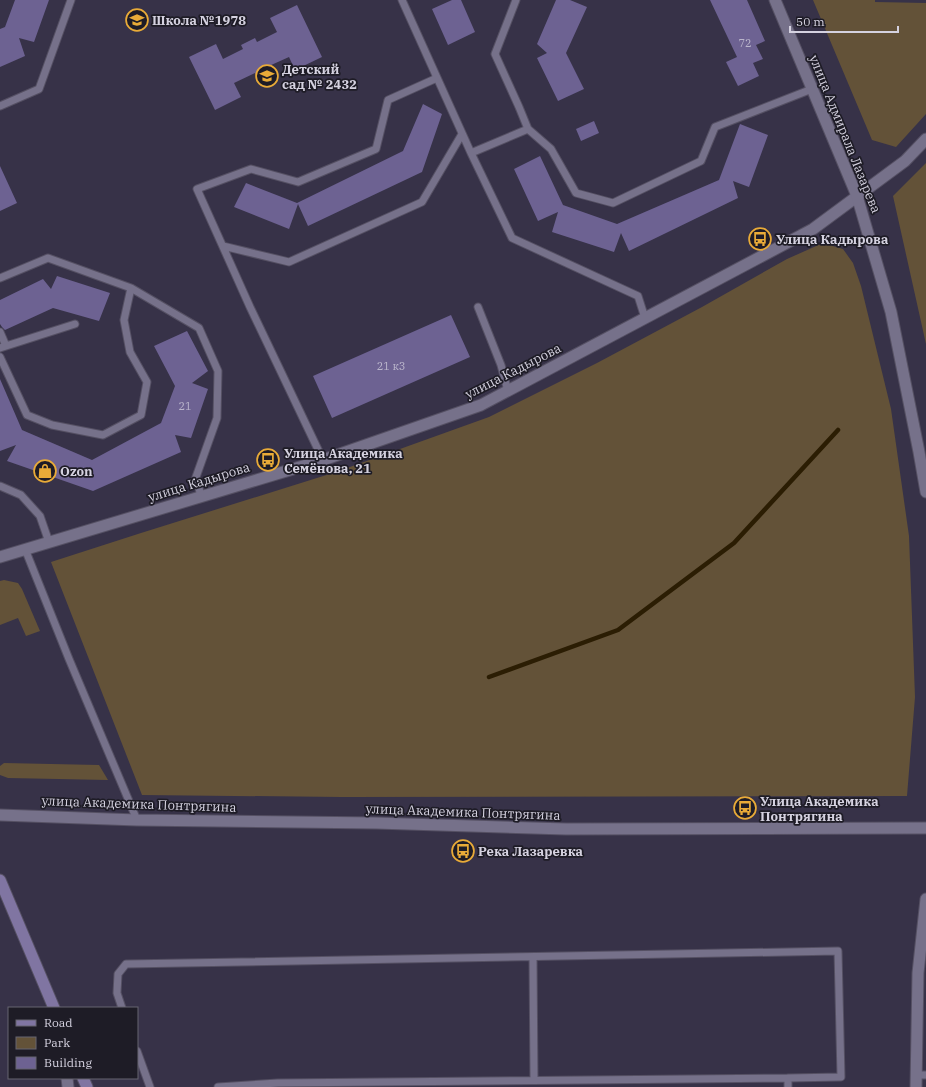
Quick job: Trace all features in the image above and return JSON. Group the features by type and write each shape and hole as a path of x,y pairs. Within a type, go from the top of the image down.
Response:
{"main road":[{"path":"0,880 53,1007"}],"street":[{"name":"улица Адмирала Лазарева","path":"776,1 857,196 891,312 926,492"},
{"name":"улица Кадырова","path":"0,557 323,460 481,405 813,229 905,161 926,139"},
{"name":"улица Академика Понтрягина","path":"0,815 137,820 376,823 566,829 926,828"},
{"path":"916,1087 921,1075 918,973 926,899"}],"lane":[{"path":"0,106 39,89 71,0"},
{"path":"402,0 462,134 512,238 638,296 645,318"},
{"path":"516,0 495,54 528,129 551,149 576,194 613,203 701,162 715,128 812,89"},
{"path":"323,460 250,307 197,189 250,169 298,182 376,149 388,100 437,78"},
{"path":"471,153 528,129"},
{"path":"223,246 289,262 422,202 462,134"},
{"path":"0,278 48,258 132,288 199,328 218,371 218,418 196,477 201,496"},
{"path":"0,357 27,415 52,425 104,435 141,415 147,382 130,352 124,320 132,288"},
{"path":"478,307 501,366 508,391"},
{"path":"0,332 3,347 76,324"},
{"path":"0,486 21,495 40,516 49,542"},
{"path":"25,549 69,659 137,820"},
{"path":"122,1007 117,993 118,974 126,964 838,952 841,1077 565,1083 534,1080 278,1083 218,1087"},
{"path":"533,957 534,1080"},
{"path":"138,1054 150,1087"},
{"path":"788,1078 788,1087"}],"green space":[{"path":"813,0 875,0 875,2 926,3 926,114 896,147 872,140"},
{"path":"926,163 926,344 893,196"},
{"path":"823,243 843,249 853,263 861,286 891,409 909,536 915,697 907,796 342,797 142,795 51,562 336,472 489,417 597,363 702,307 787,259"},
{"path":"4,580 18,583 40,631 26,636 18,618 0,625 0,581"},
{"path":"4,763 99,765 108,780 8,778 0,775 0,766"}],"building":[{"path":"15,0 49,0 34,42 19,38 25,56 0,67 0,29 5,27"},
{"path":"452,0 461,0 475,32 448,45 432,9"},
{"path":"556,0 570,0 587,7 566,53 584,89 558,101 537,58 547,53 537,44"},
{"path":"710,0 747,0 765,41 756,45 763,59 753,63 759,76 738,86 726,62 737,57"},
{"path":"297,5 322,57 295,70 289,57 269,66 271,70 257,77 255,73 234,83 241,97 215,110 189,57 216,44 223,59 243,49 241,45 255,38 257,42 277,32 270,18"},
{"path":"423,104 442,114 422,172 308,226 298,204 289,229 234,207 246,183 297,203 403,151"},
{"path":"594,121 599,133 581,141 576,129"},
{"path":"740,124 768,135 749,187 733,181 738,198 629,251 621,233 614,252 552,232 558,212 538,221 514,169 540,156 563,205 617,224 719,180"},
{"path":"0,166 17,203 0,211"},
{"path":"57,276 110,293 99,321 53,308 5,330 2,327 0,324 0,300 43,279 51,289"},
{"path":"451,315 470,357 332,418 313,376"},
{"path":"187,331 208,371 192,383 208,389 191,438 175,435 181,452 93,491 7,461 16,445 0,451 0,379 22,430 92,460 161,423 175,386 154,346"}],"waterway":[{"path":"489,677 618,630 734,543 838,430"}],"place":[{"name":"Школа №1978","path":"137,20"},
{"name":"Детский сад № 2432","path":"267,76"},
{"name":"Улица Кадырова","path":"760,239"},
{"name":"Улица Академика Семёнова, 21","path":"268,460"},
{"name":"Ozon","path":"45,471"},
{"name":"Улица Академика Понтрягина","path":"745,808"},
{"name":"Река Лазаревка","path":"463,851"}]}
